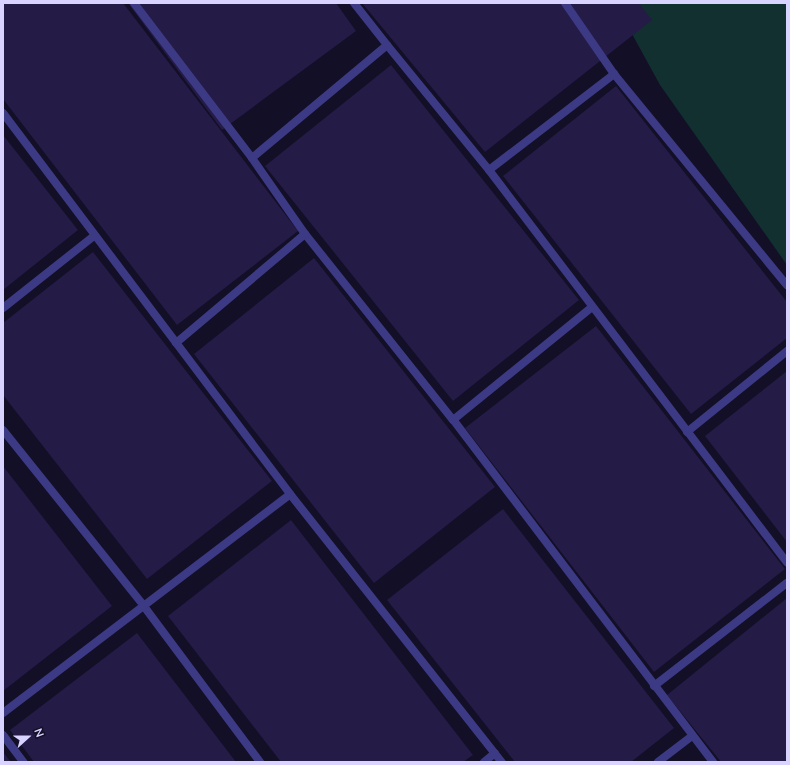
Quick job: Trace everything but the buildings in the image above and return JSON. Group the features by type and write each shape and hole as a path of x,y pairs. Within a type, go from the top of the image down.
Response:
{"lane":[{"path":"134,3 252,158 304,234 453,420 713,762"},
{"path":"354,3 488,170 787,563"},
{"path":"565,3 614,74 787,285"},
{"path":"252,158 387,45"},
{"path":"488,170 614,74"},
{"path":"3,113 290,494 502,762"},
{"path":"176,342 304,234"},
{"path":"3,308 95,235"},
{"path":"453,420 592,307"},
{"path":"687,432 787,351"},
{"path":"3,430 144,605 260,762"},
{"path":"3,713 290,494"},
{"path":"654,686 787,583"},
{"path":"3,735 23,762"},
{"path":"658,762 692,736"},
{"path":"484,762 495,753"}],"green space":[{"path":"615,3 787,3 787,265 660,85"}]}
